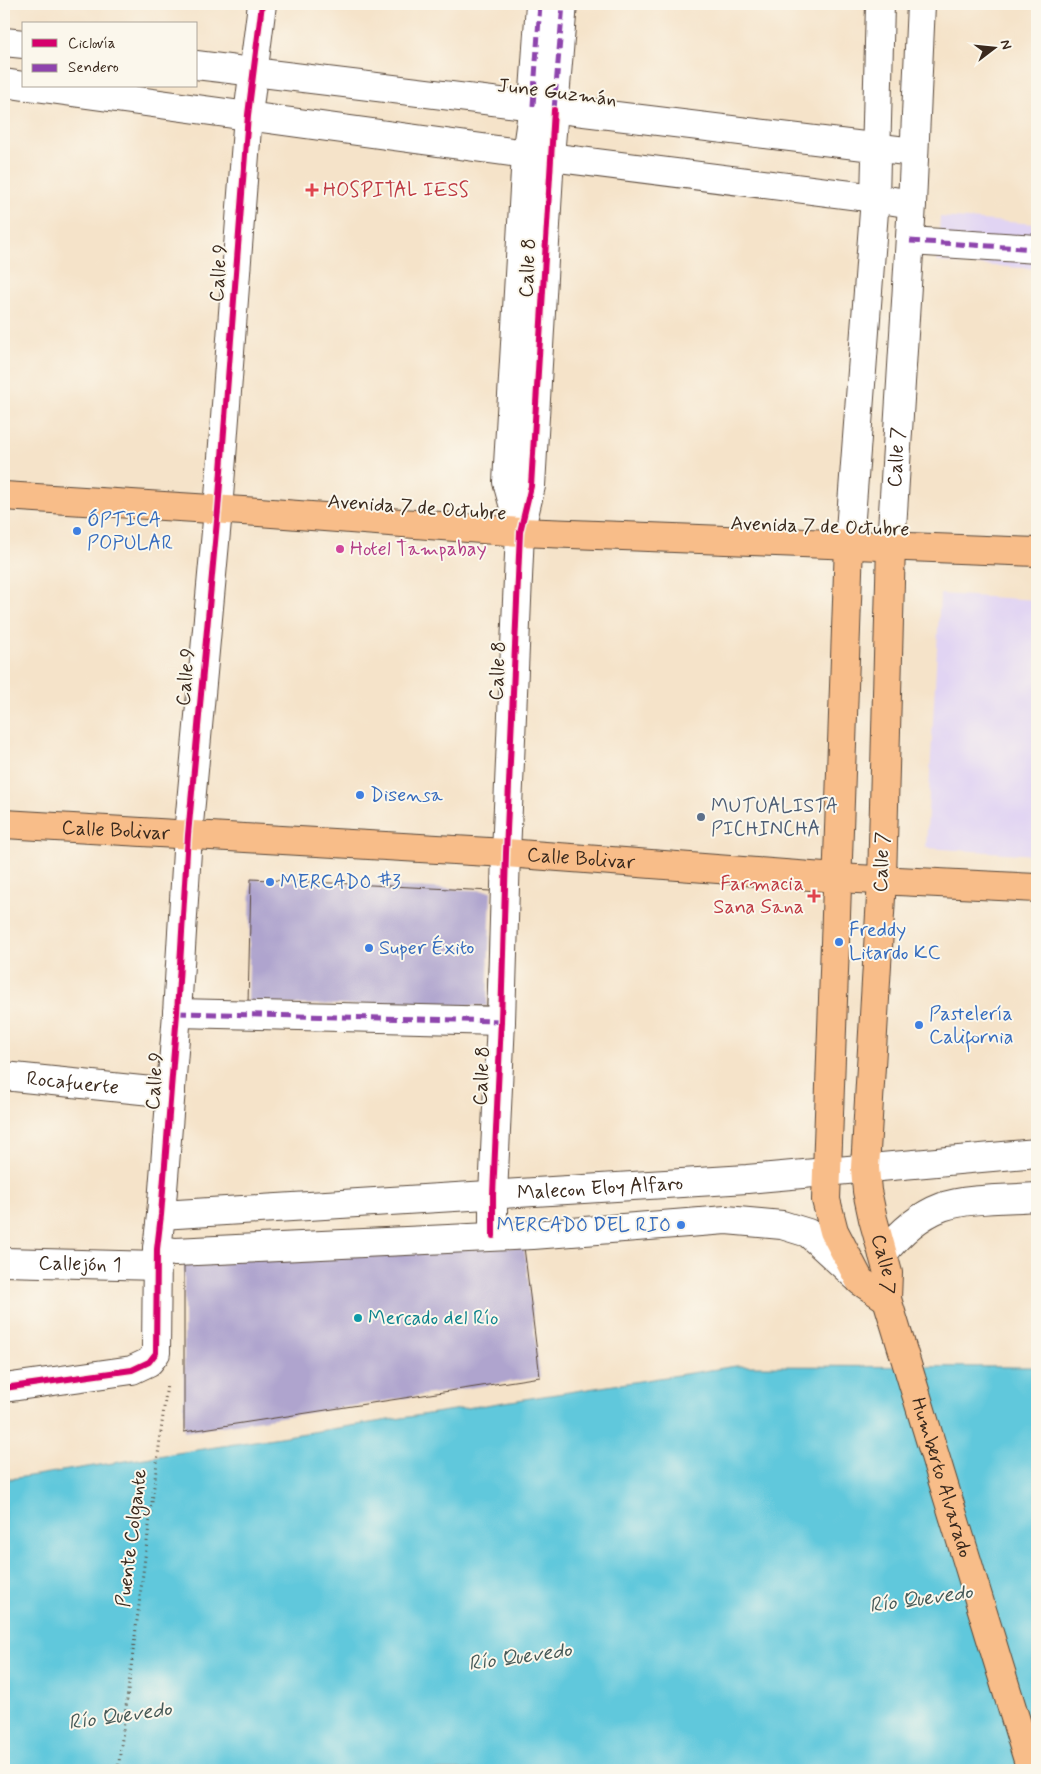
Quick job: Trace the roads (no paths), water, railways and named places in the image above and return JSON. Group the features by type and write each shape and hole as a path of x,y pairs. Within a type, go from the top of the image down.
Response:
{"main road":[{"name":"Avenida 7 de Octubre","path":"4,496 520,532 1037,552"},
{"name":"Calle 7","path":"848,544 826,1200 834,1231 860,1281 890,1310"},
{"name":"Calle 7","path":"890,1310 888,1273 867,1191 865,1168 882,880 891,546"},
{"name":"Calle Bolivar","path":"4,824 506,854 837,878 1037,888"},
{"name":"Humberto Alvarado","path":"890,1310 1031,1770"}],"street":[{"name":"Calle 9","path":"4,1388 132,1370 149,1362 156,1353 157,1257 162,1215 177,1012 188,835 218,510 248,115 262,4"},
{"name":"Calle 8","path":"540,4 544,108"},
{"name":"Calle 8","path":"492,1236 520,532 531,486 538,155 544,108 563,4"},
{"name":"Calle 7","path":"848,544 875,198 880,4"},
{"name":"Calle 7","path":"891,546 910,241 921,4"},
{"path":"4,42 22,44"},
{"name":"June Guzmán","path":"198,65 914,152"},
{"path":"4,83 22,86"},
{"path":"43,88 912,204"},
{"path":"910,241 1037,249"},
{"path":"177,1012 501,1021"},
{"name":"Rocafuerte","path":"4,1076 170,1093"},
{"name":"Malecon Eloy Alfaro","path":"162,1215 747,1179 1037,1153"},
{"path":"747,1179 751,1191 753,1222"},
{"path":"883,1254 897,1237 911,1225 942,1207 958,1203 1037,1197"},
{"name":"Malecon Eloy Alfaro","path":"157,1257 175,1252 534,1235 726,1220 782,1226 808,1234 860,1281"},
{"name":"Callejón 1","path":"4,1262 157,1257"}],"water":[{"name":"Río Quevedo","path":"736,1366 1037,1367 1037,1770 4,1770 4,1480"}],"place":[{"name":"HOSPITAL IESS","path":"312,190"},
{"name":"ÓPTICA POPULAR","path":"77,531"},
{"name":"Hotel Tampabay","path":"340,549"},
{"name":"Disensa","path":"360,795"},
{"name":"MUTUALISTA PICHINCHA","path":"701,817"},
{"name":"MERCADO #3","path":"270,882"},
{"name":"Farmacia Sana Sana","path":"814,896"},
{"name":"Freddy Litardo KC","path":"839,942"},
{"name":"Super Éxito","path":"369,948"},
{"name":"Pastelería California","path":"919,1025"},
{"name":"MERCADO DEL RIO","path":"681,1225"},
{"name":"Mercado del Río","path":"358,1318"}]}
